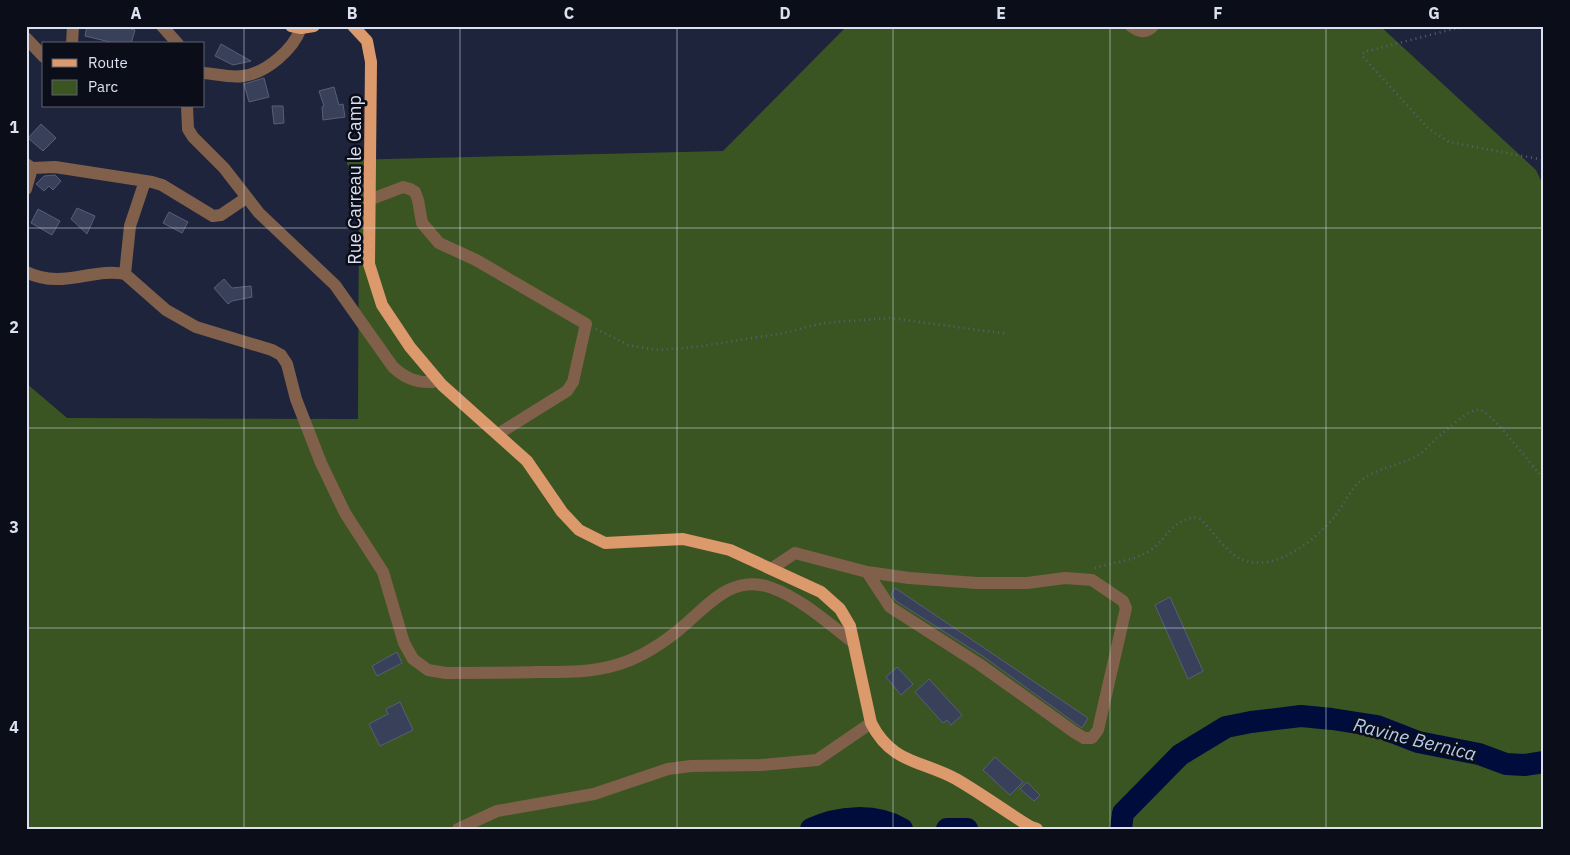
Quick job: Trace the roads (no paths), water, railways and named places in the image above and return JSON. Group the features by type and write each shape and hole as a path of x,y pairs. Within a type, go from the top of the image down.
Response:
{"main road":[{"path":"296,27 314,26"},
{"name":"Rue Carreau le Camp","path":"353,26 367,41 371,62 369,264 382,305 410,347 436,379 527,461 562,512 579,530 605,543 683,539 730,550 821,592 840,609 850,626 872,723 879,738 895,754 955,779 1037,829"}],"street":[{"path":"72,42 73,26"},
{"path":"162,26 176,42"},
{"path":"1131,26 1143,32 1150,30 1153,26"},
{"path":"205,73 242,76 265,68 297,39 296,27"},
{"path":"26,38 42,55"},
{"path":"187,108 188,130 192,137 224,168 246,198 335,285 393,367 403,376 425,382 433,382 436,379"},
{"path":"26,189 29,166 54,167 162,185 213,216 221,215 246,198"},
{"path":"125,274 130,226 145,181"},
{"path":"370,200 403,187 410,189 415,192 418,200 422,223 439,243 476,260 586,324 573,382 567,391 498,434"},
{"path":"26,272 42,278 54,279 80,278 116,272 125,274 166,310 196,327 272,350 281,355 287,364 296,398 331,485 345,513 383,572 404,643 413,659 428,670 446,673 581,672 616,666 646,653 676,632 711,600 730,588 749,584 772,588 795,601 854,643"},
{"path":"771,569 795,553 867,572 909,578 977,583 1027,583 1078,578 1092,580 1104,586 1123,602 1126,608 1098,730 1092,738 1084,738 979,664 890,607 867,572"},
{"path":"458,829 497,812 594,794 668,769 691,766 761,765 817,760 872,723"}],"waterway":[{"name":"Ravine Bernica","path":"1121,829 1123,813 1180,755 1226,727 1251,722 1301,716 1332,719 1377,726 1418,742 1479,754 1506,764 1524,765 1544,762"},
{"name":"Ravine Bernica","path":"811,829 833,821 856,818 880,820 902,829"},
{"name":"Ravine Bernica","path":"947,829 967,829"}]}
